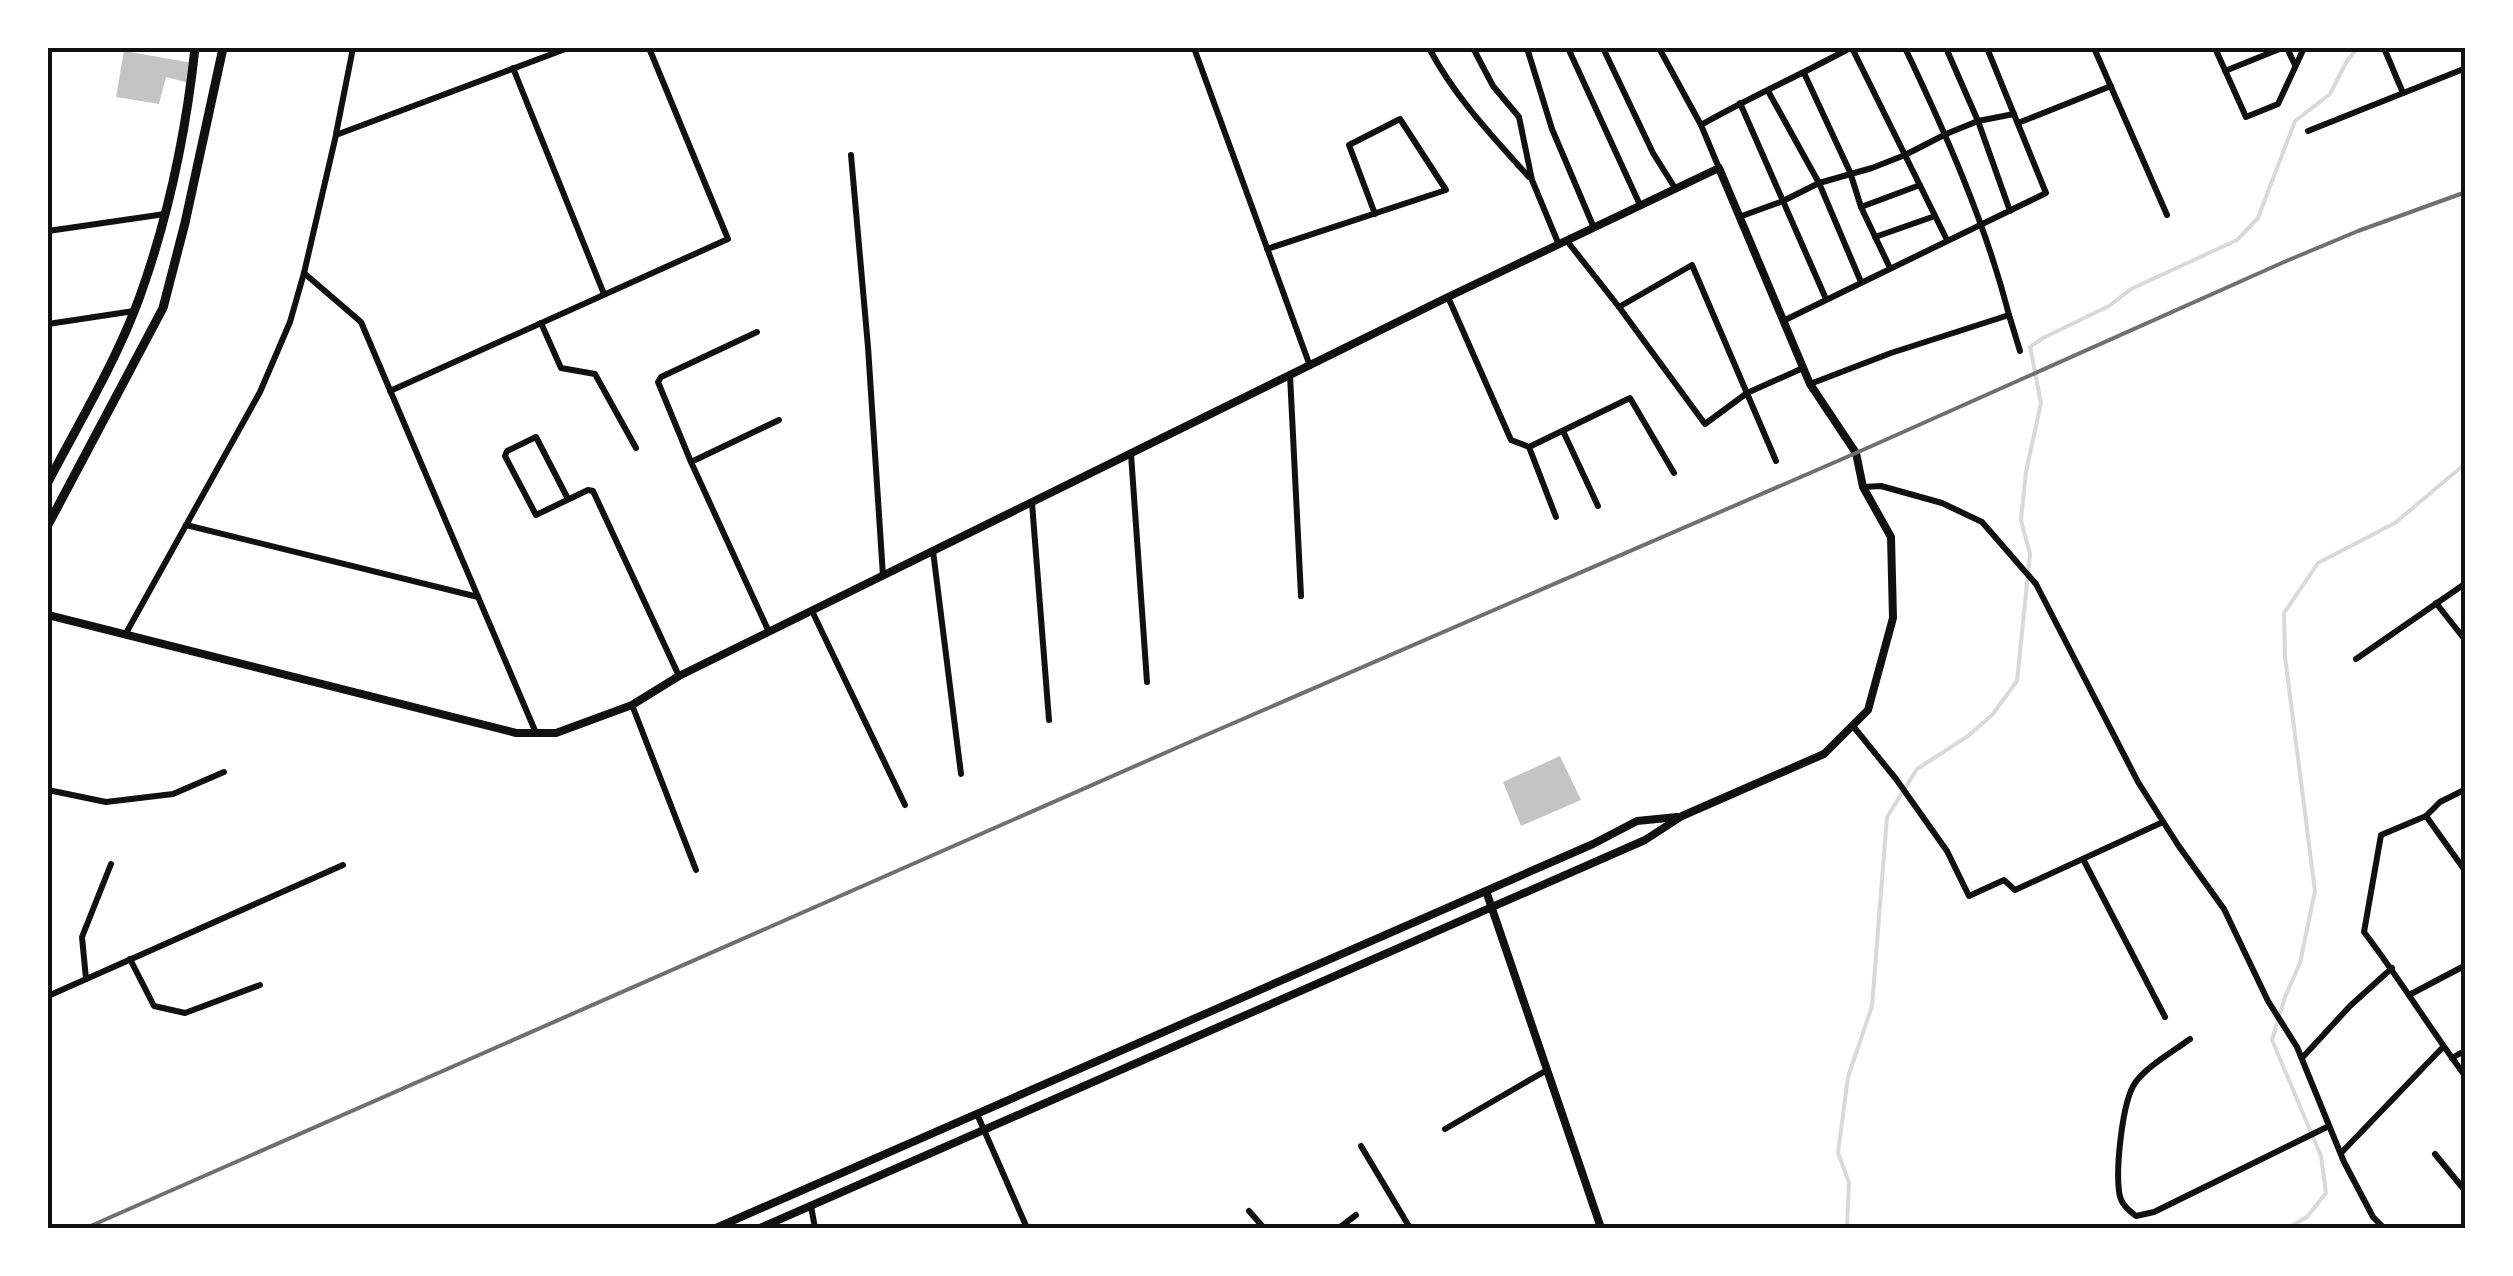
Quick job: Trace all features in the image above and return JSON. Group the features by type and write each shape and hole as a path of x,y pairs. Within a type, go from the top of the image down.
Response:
{"main road":[{"path":"48,482 134,311 166,214 187,118 195,48"},
{"path":"48,525 163,308 186,224 223,48"}],"street":[{"path":"125,635 260,392 290,322 353,48"},
{"path":"336,135 568,48"},
{"path":"390,391 728,238 648,48"},
{"path":"1194,48 1310,366"},
{"path":"1429,48 1480,122 1532,180"},
{"path":"1473,48 1493,86 1519,118 1532,180 1563,243 1619,307 1705,424 1747,393 1803,368"},
{"path":"1527,48 1552,129 1594,228"},
{"path":"1568,48 1640,205"},
{"path":"1603,48 1653,153 1675,188"},
{"path":"760,1228 1646,840 1682,816 1824,754 1868,710 1893,618 1891,537 1863,487 1856,453 1810,384 1701,125 1659,48"},
{"path":"1701,125 1851,48 1948,240"},
{"path":"1905,48 1946,134 1996,263 2020,351"},
{"path":"1946,48 2010,210"},
{"path":"1783,320 2046,193 1987,48"},
{"path":"2094,48 2167,215"},
{"path":"2214,48 2246,118 2278,104 2304,48"},
{"path":"2225,71 2285,48 2295,66"},
{"path":"2384,48 2403,93"},
{"path":"513,68 604,294"},
{"path":"2308,131 2466,68"},
{"path":"1804,73 1890,268"},
{"path":"2018,124 2111,86"},
{"path":"1768,91 1818,183 1860,282"},
{"path":"1740,103 1826,299"},
{"path":"1739,217 1818,183 1906,156 1978,121 2014,114"},
{"path":"1268,250 1446,190 1400,119 1349,145 1374,214"},
{"path":"851,154 883,576"},
{"path":"48,615 516,733 556,733 632,705 679,676 1448,297 1719,168"},
{"path":"1861,208 1920,185"},
{"path":"48,231 166,214"},
{"path":"1875,236 1935,216"},
{"path":"1619,307 1692,265 1776,460"},
{"path":"304,273 360,322 536,733"},
{"path":"1448,297 1510,440 1529,448 1556,518"},
{"path":"48,324 134,311"},
{"path":"1810,384 2009,315"},
{"path":"542,322 560,368 594,374 636,448"},
{"path":"757,332 661,377 658,382 769,632"},
{"path":"1290,375 1302,596"},
{"path":"1529,448 1630,398 1674,472"},
{"path":"691,462 779,420"},
{"path":"1563,431 1598,506"},
{"path":"568,500 537,438 507,450 505,456 534,513 593,491 679,676"},
{"path":"1131,454 1147,682"},
{"path":"1863,487 1881,486 1942,503 1982,522 2036,584 2138,782 2224,909 2268,1001 2297,1047 2340,1153 2373,1217 2384,1228"},
{"path":"1032,502 1049,720"},
{"path":"186,525 478,598"},
{"path":"933,551 960,774"},
{"path":"2356,659 2466,583"},
{"path":"2436,603 2466,641"},
{"path":"812,611 905,805"},
{"path":"632,705 696,870"},
{"path":"1852,726 1948,851 1970,896 2004,880 2015,890 2163,822"},
{"path":"48,790 106,802 173,794 224,772"},
{"path":"2466,789 2440,802 2426,816 2381,834 2364,932 2466,1076"},
{"path":"716,1228 1637,822 1682,816"},
{"path":"2426,816 2466,872"},
{"path":"2083,859 2165,1017"},
{"path":"86,979 82,937 111,864"},
{"path":"48,996 343,864"},
{"path":"1486,891 1601,1228"},
{"path":"130,959 154,1006 185,1013 260,984"},
{"path":"2410,995 2466,965"},
{"path":"2302,1058 2392,968"},
{"path":"2190,1038 2135,1084 2122,1123 2119,1192 2124,1206 2136,1216 2154,1212 2330,1126"},
{"path":"2340,1153 2443,1047"},
{"path":"2452,1058 2466,1050"},
{"path":"1445,1129 1547,1070"},
{"path":"977,1114 1027,1228"},
{"path":"1360,1146 1410,1228"},
{"path":"2435,1154 2466,1192"},
{"path":"811,1206 815,1228"},
{"path":"1249,1211 1264,1228"},
{"path":"1339,1228 1356,1215"}],"building":[{"path":"124,51 193,63 189,83 166,77 159,104 116,97"},
{"path":"1560,756 1581,800 1521,826 1503,782"}],"waterway":[{"path":"1847,1228 1849,1182 1838,1153 1848,1077 1872,1006 1887,817 1917,769 1968,736 1992,715 2017,681 2030,554 2021,520 2026,472 2041,403 2030,347 2109,306 2131,289 2237,240 2258,218 2295,121 2330,94 2358,48"},
{"path":"2287,1228 2307,1217 2326,1193 2321,1156 2272,1040 2300,963 2315,891 2285,657 2284,613 2318,563 2395,523 2466,463"}],"railway":[{"path":"86,1228 2284,262 2466,192"}]}
